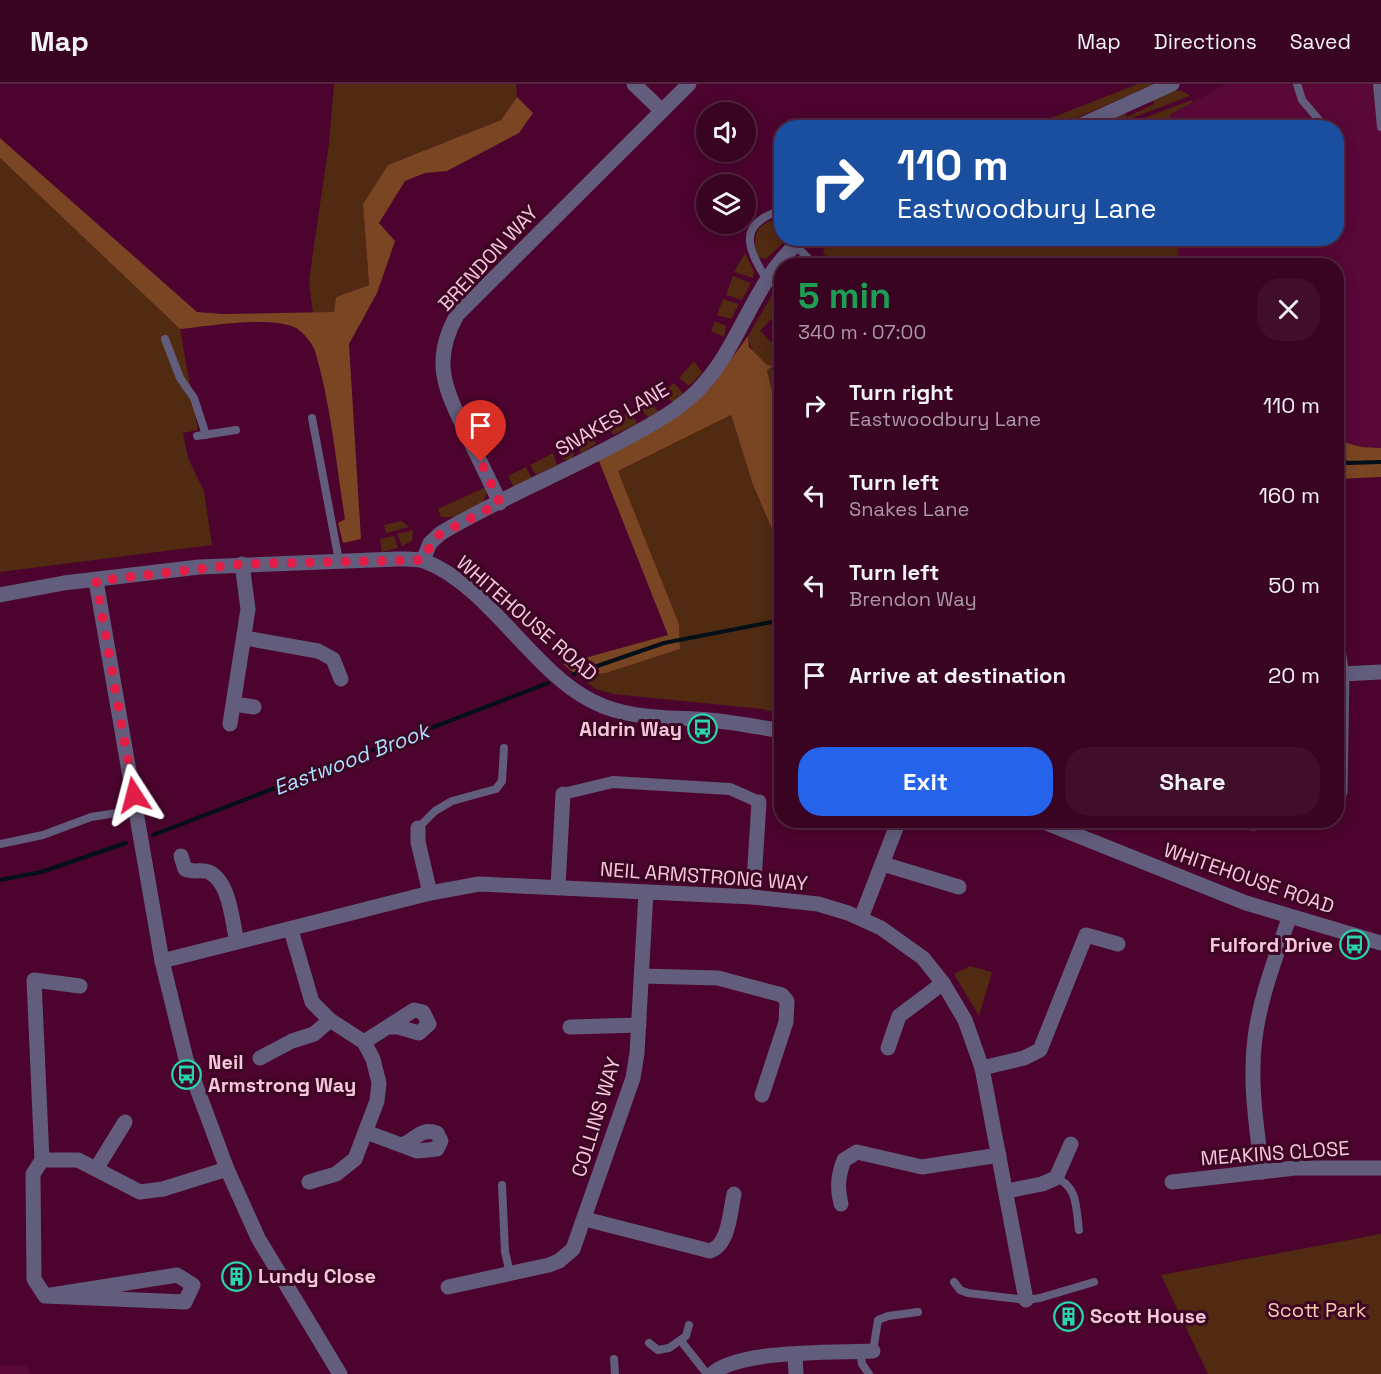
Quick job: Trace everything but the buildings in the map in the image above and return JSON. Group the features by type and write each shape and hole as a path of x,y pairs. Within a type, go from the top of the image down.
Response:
{"street":[{"path":"634,84 662,111"},
{"name":"BRENDON WAY","path":"500,503 445,386 443,348 451,327 457,315 689,84"},
{"path":"1093,120 1172,84"},
{"name":"SNAKES LANE","path":"784,258 795,246"},
{"name":"SNAKES LANE","path":"423,560 435,537 596,455 660,420 686,402 710,377 721,361 766,278 774,269"},
{"path":"0,595 242,564 423,560"},
{"name":"WHITEHOUSE ROAD","path":"423,560 471,591 576,692 592,701 632,715 712,720 774,729"},
{"path":"230,724 248,609 242,564"},
{"path":"96,581 162,961 186,1059 227,1169 266,1253 340,1374"},
{"path":"245,638 318,651 333,659 340,679"},
{"path":"1344,674 1381,672"},
{"path":"234,704 254,707"},
{"path":"558,887 563,794 613,782 730,789 759,802 753,897"},
{"path":"418,828 418,842 430,892"},
{"path":"861,918 896,828"},
{"name":"WHITEHOUSE ROAD","path":"1059,828 1246,903 1289,918 1381,943"},
{"path":"181,855 185,869 206,871 219,882 224,891 237,942"},
{"path":"884,864 958,887"},
{"name":"NEIL ARMSTRONG WAY","path":"162,961 291,930 430,892 479,884 753,897 818,904 861,918 914,951 943,983 973,1038 982,1068 1007,1191 1026,1300"},
{"name":"COLLINS WAY","path":"448,1287 549,1265 567,1256 579,1237 633,1078 639,1025 646,892"},
{"path":"1262,1172 1253,1083 1255,1038 1265,991 1289,918"},
{"path":"291,930 309,994 319,1011 364,1042 373,1059 378,1083 377,1101 366,1132 350,1165 336,1174 309,1182"},
{"path":"982,1068 1024,1058 1040,1050 1080,933 1118,944"},
{"path":"642,976 718,978 782,995 787,1001 786,1022 762,1095"},
{"path":"45,1296 34,1279 33,1174 42,1160 34,980 80,986"},
{"path":"888,1048 899,1016 943,983"},
{"path":"260,1058 292,1041 314,1034 330,1020"},
{"name":"COLLINS WAY","path":"570,1026 639,1025"},
{"path":"364,1042 388,1027"},
{"path":"96,1169 125,1122"},
{"path":"366,1132 401,1145"},
{"path":"1007,1191 1042,1185 1056,1178 1071,1144"},
{"path":"842,1204 837,1189 838,1175 844,1160 857,1152 922,1167 999,1155"},
{"path":"42,1160 78,1160 131,1189 151,1192 227,1169"},
{"name":"MEAKINS CLOSE","path":"1172,1182 1324,1167 1381,1168"},
{"path":"585,1219 710,1251 719,1246 723,1238 734,1194"},
{"path":"177,1275 193,1285 185,1302 45,1296 177,1275"},
{"path":"712,1374 746,1360 795,1354 867,1352"},
{"path":"795,1354 796,1374"}],"lane":[{"path":"1298,84 1302,100 1319,120"},
{"path":"1377,84 1381,127"},
{"path":"766,278 751,255 751,231 760,218 774,213"},
{"path":"165,339 180,378 194,398 202,436 236,430"},
{"path":"312,418 339,561"},
{"path":"418,828 435,811 452,801 496,789 502,781 504,748"},
{"path":"0,844 43,835 91,817 136,810"},
{"path":"1056,1178 1066,1181 1071,1187 1079,1230"},
{"path":"502,1185 505,1252 510,1274"},
{"path":"954,1282 960,1290 968,1293 1026,1300 1040,1299 1094,1282"},
{"path":"869,1374 862,1364 878,1320 882,1317 918,1311"},
{"path":"648,1343 658,1350 681,1341 686,1336 689,1325"},
{"path":"681,1341 707,1374"},
{"path":"614,1359 615,1374"}],"shaded area":[{"path":"1226,84 1381,84 1381,448 1361,447 1344,442 1344,258 1179,258 1178,246 1344,246 1344,120 1170,120 1170,115"},
{"path":"517,97 533,113 519,133 447,171 425,173 405,181 379,223 395,241 377,293 349,344 361,539 343,543 338,523 345,519 329,413 315,351 306,337 294,327 269,322 180,329 0,158 0,138 197,312 223,314 334,312 336,297 369,285 363,204 388,165 501,120"},
{"path":"748,336 749,347 767,365 774,366 767,370 774,399 774,534 753,485 731,415 618,471 679,624 680,649 606,673 579,677 563,664 668,635 599,461 721,373"},
{"path":"1344,442 1361,447 1381,448 1381,477 1344,479"},
{"path":"0,1365 26,1366 31,1374 0,1374"}],"green space":[{"path":"334,84 516,84 517,97 501,120 388,165 363,204 369,285 336,297 334,312 313,314 309,280 329,143"},
{"path":"1138,84 1154,84 1072,120 1052,120 1051,118"},
{"path":"1174,90 1182,91 1190,96 1127,120 1118,120 1117,116 1124,113 1127,117 1154,104 1154,99"},
{"path":"1192,100 1193,102 1170,115 1170,120 1139,120"},
{"path":"0,158 180,329 198,430 183,433 188,458 204,491 212,545 0,572"},
{"path":"774,220 774,246 780,246 766,259 760,258 755,249 755,238 765,223"},
{"path":"825,246 1178,246 1179,258 827,258 823,252"},
{"path":"745,253 754,271 753,278 734,272"},
{"path":"733,276 751,283 742,300 726,295"},
{"path":"774,292 774,316 760,331 774,345 774,399 767,370 773,367 764,363 756,355 750,346 748,336"},
{"path":"723,299 739,304 731,319 717,315"},
{"path":"715,321 726,326 724,337 711,331"},
{"path":"694,361 702,373 689,386 679,378"},
{"path":"674,383 683,393 673,403 663,392"},
{"path":"651,401 658,412 649,418 639,407"},
{"path":"631,412 637,424 613,435 607,425"},
{"path":"731,415 753,485 774,534 774,712 613,694 596,689 579,677 606,673 680,649 679,624 618,471"},
{"path":"592,433 596,444 581,453 575,442"},
{"path":"564,446 570,446 574,453 570,460 564,460 560,456 560,450"},
{"path":"553,453 557,465 536,475 530,465"},
{"path":"526,467 532,478 515,489 508,476"},
{"path":"486,487 484,500 479,506 464,514 441,517 438,509"},
{"path":"402,521 409,527 386,533 384,525"},
{"path":"413,530 412,541 402,546 397,534"},
{"path":"394,536 398,548 382,552 380,539"},
{"path":"970,966 992,972 979,1016 954,974"},
{"name":"Scott Park","path":"1381,1234 1381,1374 1208,1374 1161,1275"}],"waterway":[{"name":"Eastwood Brook","path":"1344,462 1381,462"},
{"name":"Eastwood Brook","path":"574,674 664,643 774,622"},
{"name":"Eastwood Brook","path":"153,835 548,683"},
{"name":"Eastwood Brook","path":"0,880 41,872 126,843"}],"place":[{"name":"Aldrin Way","path":"703,729"},
{"name":"Fulford Drive","path":"1354,945"},
{"name":"Neil Armstrong Way","path":"187,1074"},
{"name":"Lundy Close","path":"237,1276"},
{"name":"Scott House","path":"1069,1316"}],"route":[{"path":"134,795 96,581 199,567 242,564 423,560 435,537 500,503 481,462"}]}
